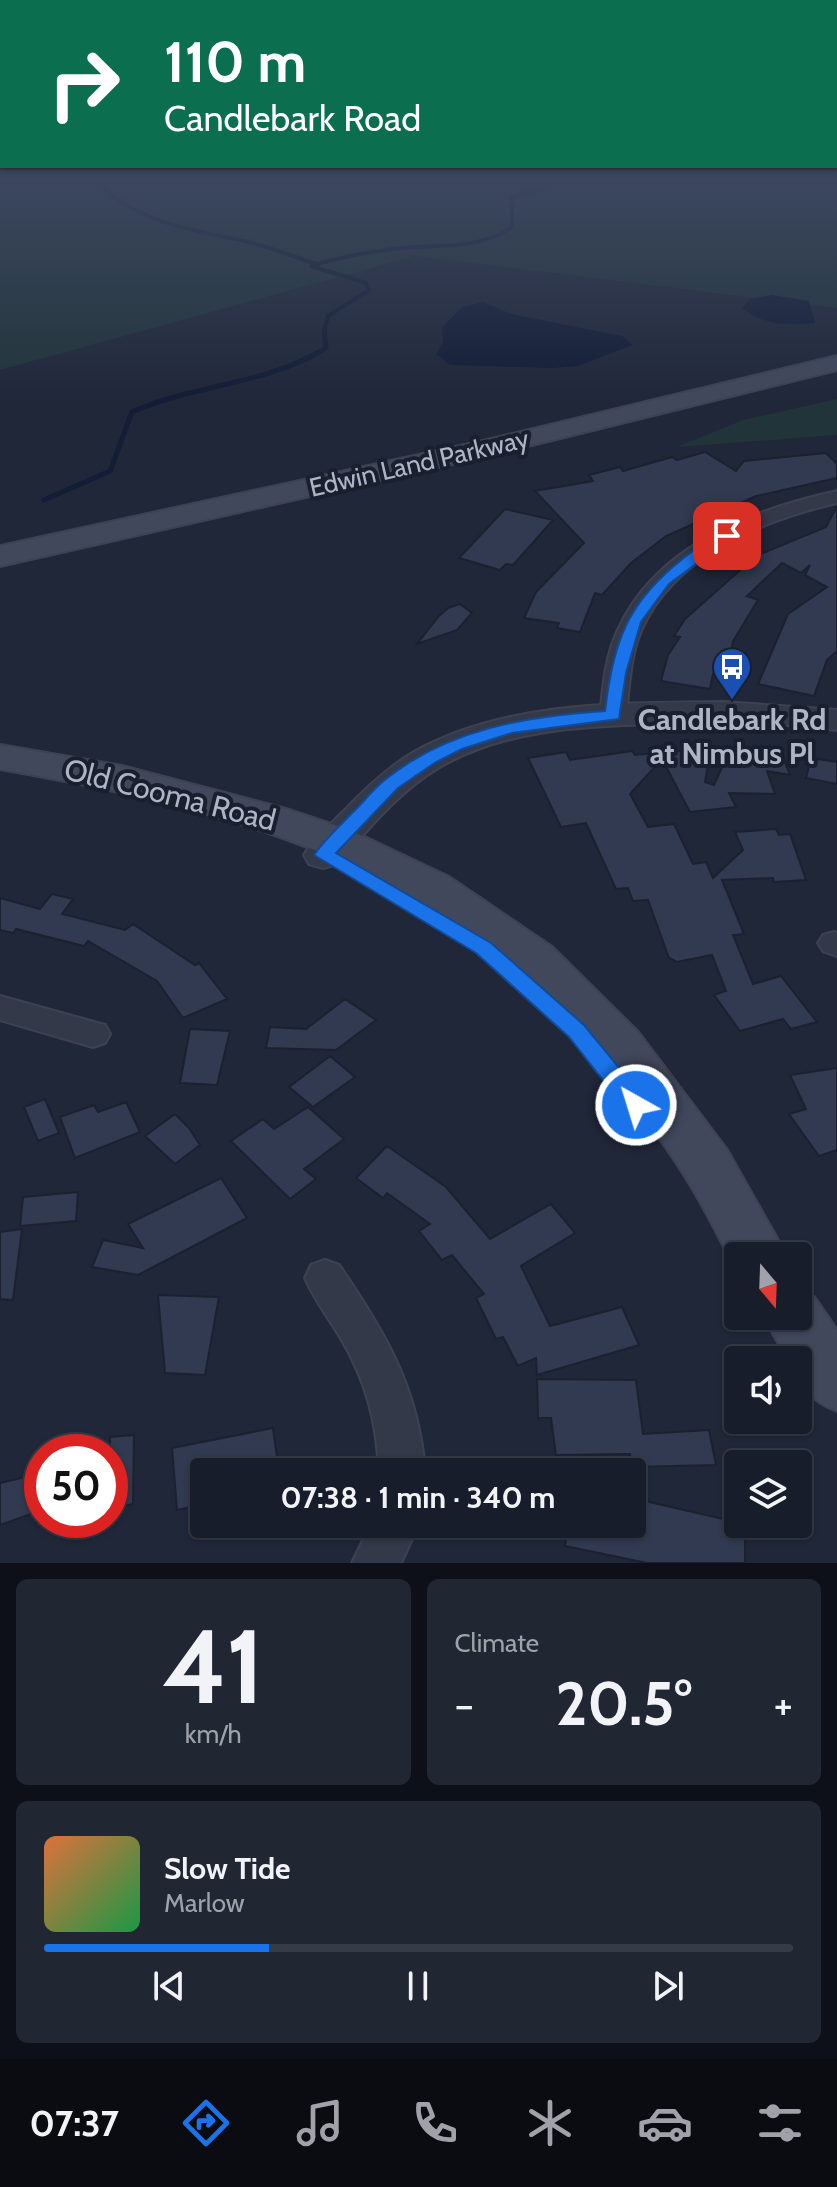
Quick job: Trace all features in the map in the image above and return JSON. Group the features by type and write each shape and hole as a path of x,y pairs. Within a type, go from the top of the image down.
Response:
{"main road":[{"name":"Edwin Land Parkway","path":"0,535 460,440 837,352"},
{"name":"Edwin Land Parkway","path":"0,556 483,449 837,363"},
{"name":"Old Cooma Road","path":"0,757 122,778 183,793 330,848"},
{"name":"Old Cooma Road","path":"0,779 183,812 330,848"},
{"path":"330,848 484,948 577,1031 675,1154 740,1242"},
{"path":"330,848 434,887 536,959 621,1045 708,1166 750,1242"},
{"path":"802,1330 837,1382"}],"street":[{"path":"613,716 624,645 633,621 663,581 710,544 744,527 783,511 837,497"},
{"path":"330,848 401,776 456,745 535,723 613,716 751,713 837,720"},
{"path":"0,1008 93,1034"},
{"path":"325,1278 361,1332 384,1376 398,1419 401,1458"}],"shaded area":[{"path":"0,251 837,251 837,308 415,256 0,370"},
{"path":"837,399 837,435 677,447 743,420"}],"water":[{"path":"772,295 809,301 815,323 776,323 742,308 750,299"},
{"path":"483,302 511,314 622,336 633,345 578,366 450,365 436,354 443,342 442,328 462,307"}],"building":[{"path":"705,452 736,471 744,461 826,453 837,464 837,478 756,496 666,536 631,563 602,595 595,593 580,632 557,628 559,623 524,618 536,592 584,543 535,491 593,481 589,475 620,467 623,471 672,457 677,460"},
{"path":"837,506 837,651 827,660 814,696 758,684 788,614 827,587 805,575 810,565 801,573 782,563 747,596 758,600 733,641 726,676 713,674 710,689 661,681 668,655 680,637 674,636 685,619 756,556 826,527"},
{"path":"505,509 553,520 513,565 506,564 500,570 459,558"},
{"path":"460,604 472,613 457,630 417,644 439,616 448,608"},
{"path":"711,748 711,751 780,750 790,775 767,771 775,794 729,793 736,807 690,812 662,759 630,794 648,827 674,824 693,864 706,862 713,878 743,850 735,832 776,829 779,835 790,834 806,880 722,880 744,934 733,935 753,984 781,976 817,1022 791,1029 783,1019 740,1031 714,995 726,991 712,955 677,962 669,958 648,900 633,901 628,888 616,889 586,823 561,827 528,758 566,752 570,760 632,751 635,755","holes":["710,755 710,760 724,763 714,785 705,782"]},
{"path":"811,758 837,762 837,784 806,778"},
{"path":"52,894 73,899 62,914 125,930 133,924 195,965 199,963 227,999 183,1018 157,981 88,941 84,946 16,929 13,933 0,930 0,898 40,909"},
{"path":"345,999 376,1020 336,1050 266,1048 270,1027 306,1029"},
{"path":"190,1029 230,1031 217,1085 180,1083"},
{"path":"330,1056 355,1077 313,1107 289,1087"},
{"path":"837,1068 837,1150 819,1156 789,1114 806,1109 790,1075"},
{"path":"45,1099 59,1133 38,1141 24,1107"},
{"path":"126,1102 140,1132 75,1158 60,1117 94,1105 98,1112"},
{"path":"308,1107 344,1139 304,1169 316,1179 290,1199 231,1141 263,1119 274,1129"},
{"path":"175,1114 200,1145 175,1164 145,1136"},
{"path":"387,1146 446,1187 490,1239 551,1204 575,1233 521,1266 550,1326 622,1307 639,1345 537,1375 536,1358 518,1366 503,1337 496,1339 476,1298 484,1294 452,1255 442,1260 419,1231 430,1224 387,1193 383,1198 356,1178"},
{"path":"221,1178 247,1218 138,1275 92,1267 103,1240 143,1248 128,1224"},
{"path":"78,1192 76,1221 20,1226 23,1197"},
{"path":"22,1229 13,1300 0,1299 0,1232"},
{"path":"158,1295 219,1297 205,1375 165,1373"},
{"path":"537,1379 636,1380 643,1434 709,1430 716,1465 646,1467 646,1458 630,1458 630,1454 556,1455 551,1418 538,1418"},
{"path":"273,1428 277,1458 190,1458 190,1507 177,1510 172,1448"},
{"path":"134,1435 133,1504 128,1505 128,1436"},
{"path":"24,1477 24,1516 0,1525 0,1483"},
{"path":"646,1501 724,1519 724,1538 745,1538 745,1563 647,1563 565,1546 566,1538 646,1538"}],"waterway":[{"path":"277,251 316,264"},
{"path":"324,331 328,316 369,290 366,283 311,266 380,251"},
{"path":"44,500 110,471 132,412 180,395 279,370 303,360 326,348 324,331"}],"place":[{"name":"Candlebark Rd at Nimbus Pl","path":"732,701"}],"route":[{"path":"636,1105 577,1031 484,948 323,855 391,784 429,758 456,745 508,728 535,723 613,716 618,673 633,621 663,581 710,544 727,536"}]}
